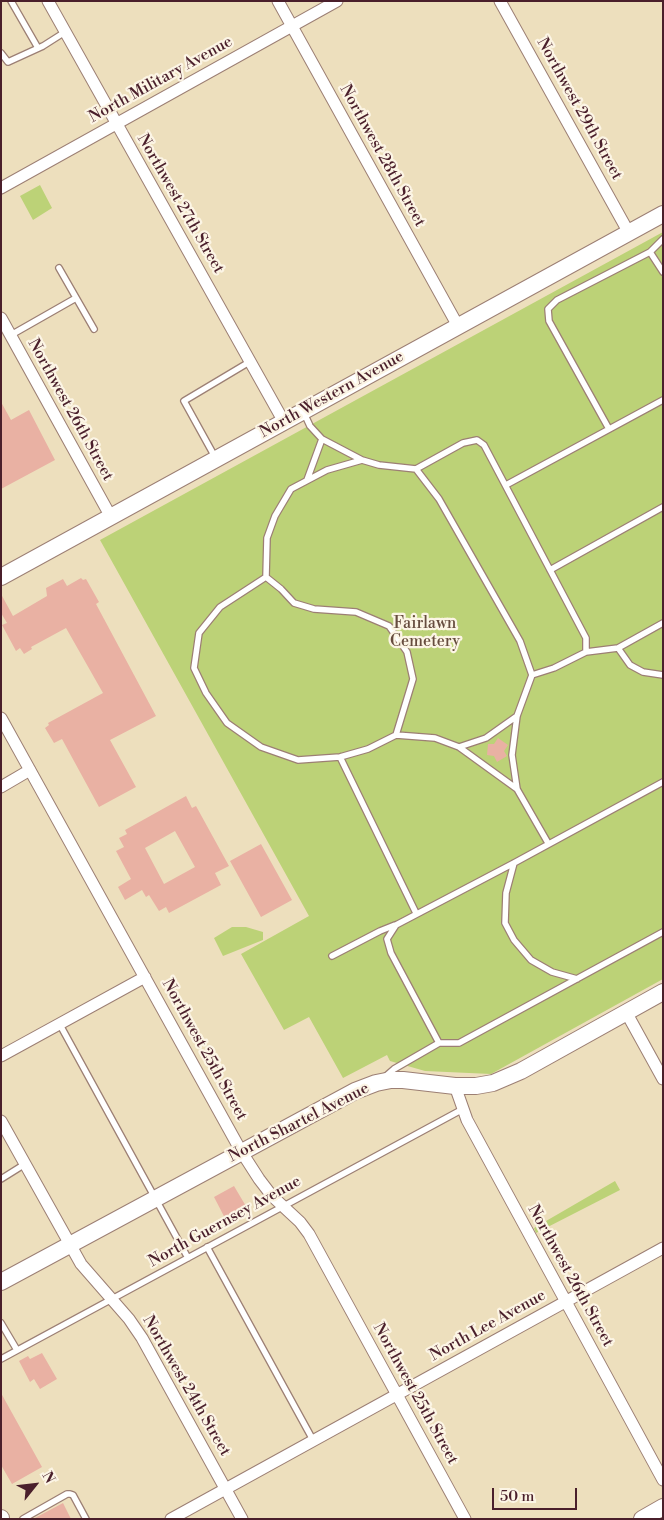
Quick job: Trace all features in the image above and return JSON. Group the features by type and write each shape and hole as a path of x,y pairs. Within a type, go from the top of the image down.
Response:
{"street":[{"name":"Northwest 27th Street","path":"48,1 284,422"},
{"name":"Northwest 28th Street","path":"278,1 458,326"},
{"name":"North Military Avenue","path":"1,188 337,1"},
{"name":"Northwest 29th Street","path":"500,1 628,233"},
{"name":"North Western Avenue","path":"1,577 663,214"},
{"name":"Northwest 26th Street","path":"1,318 111,516"},
{"name":"Northwest 25th Street","path":"1,718 241,1151 258,1180 310,1234 465,1519"},
{"path":"1,786 30,770"},
{"path":"1,1056 145,977"},
{"name":"North Shartel Avenue","path":"1,1282 339,1098 376,1084 403,1080 456,1086 476,1086 503,1080 663,992"},
{"path":"626,1012 663,1079"},
{"name":"Northwest 26th Street","path":"456,1086 467,1120 663,1480"},
{"name":"Northwest 24th Street","path":"1,1121 88,1274 129,1319 142,1338 242,1519"},
{"name":"North Lee Avenue","path":"171,1519 663,1248"},
{"path":"642,1519 663,1507"}],"lane":[{"path":"10,1 38,48"},
{"path":"1,53 8,62 38,48 65,32"},
{"path":"609,429 548,321 548,309 558,300 650,252 663,239"},
{"path":"650,252 663,272"},
{"path":"59,268 94,330"},
{"path":"11,335 76,298"},
{"path":"216,459 184,401 250,361"},
{"path":"506,485 663,400"},
{"path":"303,411 310,426 322,439 362,460 379,465 416,469 463,443 477,440 484,445 586,638 586,652"},
{"path":"307,480 322,439"},
{"path":"266,577 267,538 275,516 291,488 327,470 362,460"},
{"path":"416,469 439,499 520,641 532,675 517,716 512,755 517,789 548,843"},
{"path":"550,570 663,507"},
{"path":"266,577 294,603 314,609 356,612 388,626 407,652 413,679 396,735"},
{"path":"266,577 220,607 199,634 194,668 206,693 228,723 261,747 298,760 340,757 368,749 396,735 435,738 459,747 517,789"},
{"path":"532,675 554,668 586,652 618,648 663,623"},
{"path":"618,648 630,665 643,672 663,675"},
{"path":"459,747 486,738 517,716"},
{"path":"340,757 416,914"},
{"path":"332,956 380,931 396,925 514,863 663,782"},
{"path":"514,863 506,893 506,923 514,940 530,960 552,972 577,979"},
{"path":"396,925 387,939 390,953 439,1043"},
{"path":"376,1084 394,1069 439,1043 459,1043 663,932"},
{"path":"59,1023 188,1258"},
{"name":"North Guernsey Avenue","path":"1,1359 463,1109"},
{"path":"1,1180 25,1164"},
{"path":"207,1247 314,1440"},
{"path":"1,1323 17,1350"},
{"path":"23,1519 70,1494 73,1495 86,1519"}],"green space":[{"path":"40,185 52,208 33,220 20,196"},
{"name":"Fairlawn Cemetery","path":"663,232 663,979 491,1074 425,1071 390,1061 387,1055 343,1078 309,1017 284,1030 241,954 309,916 100,540"},
{"path":"232,927 246,927 263,932 263,940 223,956 214,938"},
{"path":"615,1181 620,1190 536,1233 534,1228"}],"building":[{"path":"1,402 11,420 29,410 55,460 1,489"},
{"path":"81,578 83,580 86,579 99,602 96,604 156,716 110,740 136,787 99,807 62,739 54,743 45,728 49,725 48,723 103,693 66,628 31,647 32,649 24,654 20,648 16,651 2,625 7,623 1,613 1,594 13,616 47,596 46,588 63,579 67,586"},
{"path":"498,738 508,745 504,751 507,756 497,762 494,756 487,755 488,744 494,744"},
{"path":"186,796 192,808 196,806 229,866 215,873 221,885 169,913 166,907 159,911 149,895 146,897 142,890 125,900 118,887 131,879 116,851 124,847 119,838 127,834 125,830","holes":["175,831 195,867 164,884 145,848"]},
{"path":"261,844 292,900 261,917 230,861"},
{"path":"234,1186 250,1213 228,1224 214,1197"},
{"path":"42,1353 57,1379 40,1389 34,1379 30,1382 19,1361 28,1356 30,1359"},
{"path":"1,1393 42,1467 12,1484 1,1465"},
{"path":"63,1503 71,1519 33,1519"}]}
